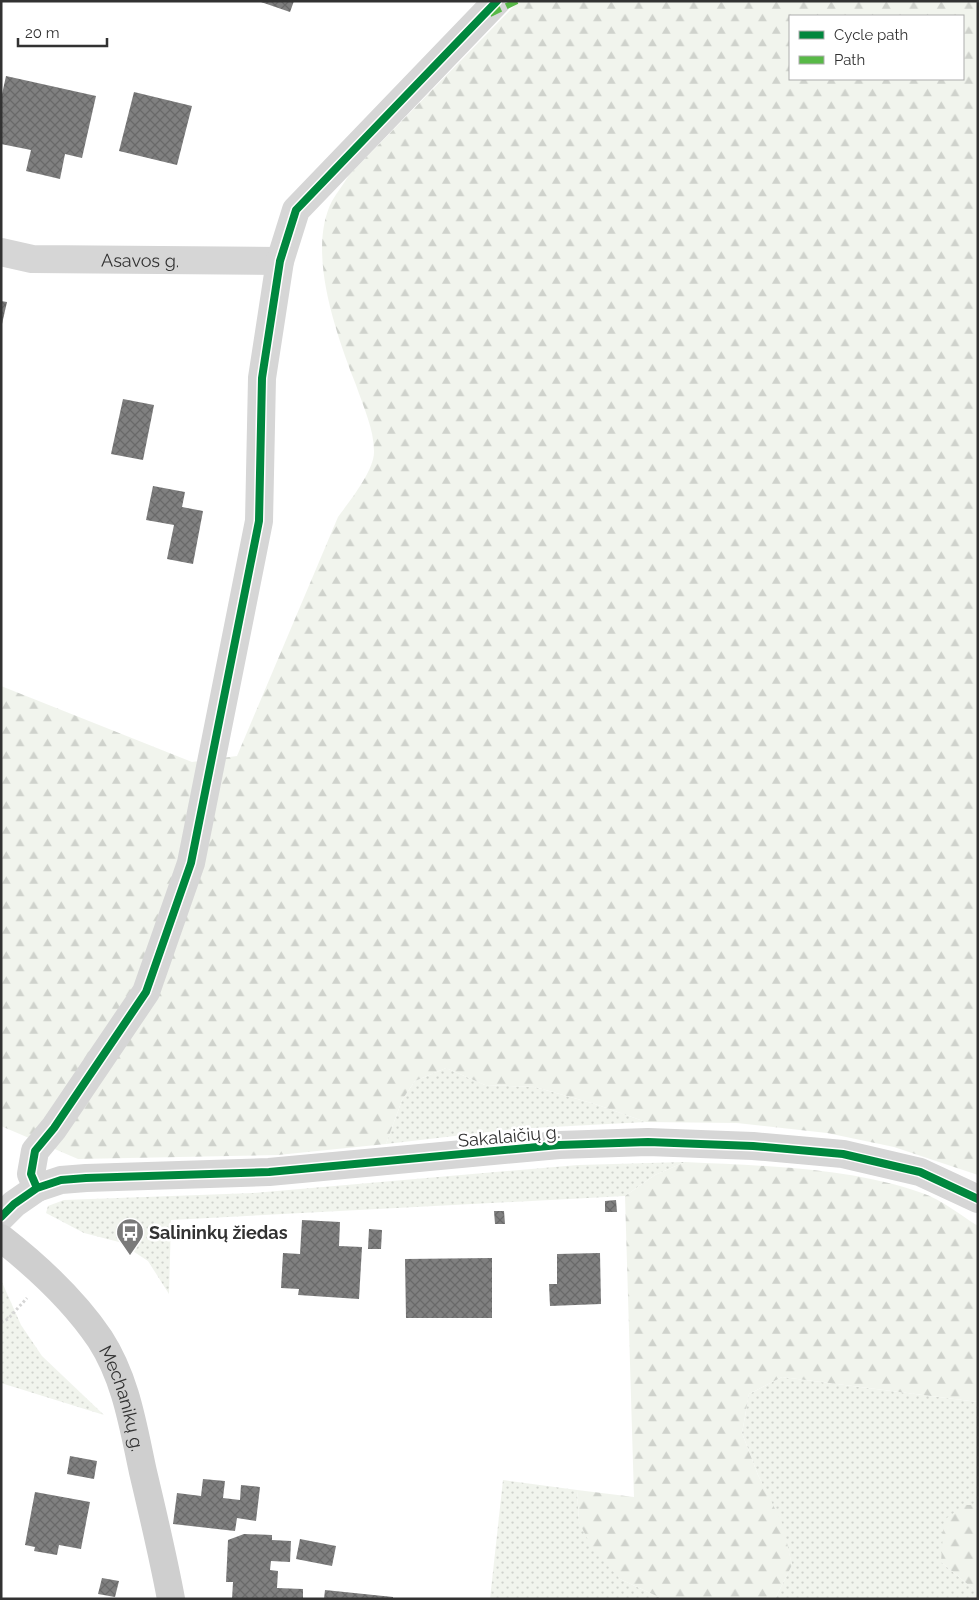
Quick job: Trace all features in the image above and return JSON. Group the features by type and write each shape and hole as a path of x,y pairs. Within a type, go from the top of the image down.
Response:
{"main road":[{"name":"Mechanikų g.","path":"1,1238 46,1275 85,1318 100,1340 118,1375 131,1418 171,1599"}],"street":[{"path":"37,1188 31,1174 35,1151 54,1128 146,992 191,863 259,521 262,378 280,261 296,210 497,1"},
{"name":"Asavos g.","path":"1,252 32,259 280,261"},
{"name":"Sakalaičių g.","path":"1,1217 14,1204 37,1188 61,1180 269,1172 559,1146 648,1142 753,1146 843,1154 920,1172 978,1199"}],"path":[{"path":"1,1322 8,1319 46,1275"}],"green space":[{"path":"519,1 978,1 978,1175 894,1147 827,1133 737,1123 646,1122 595,1104 535,1087 485,1085 446,1068 415,1081 402,1100 386,1144 278,1155 78,1159 1,1126 1,686 192,762 237,756 338,517 360,486 373,459 374,443 370,426 333,319 323,269 322,244 325,222 332,201 349,175"},
{"path":"446,1068 485,1085 535,1087 595,1104 646,1122 514,1129 386,1144 402,1100 415,1081"},
{"path":"685,1162 655,1175 625,1196 171,1220 169,1294 148,1261 119,1242 84,1233 46,1213 48,1206 64,1200 253,1193 578,1165"},
{"path":"685,1162 805,1169 894,1184 922,1193 943,1203 978,1226 978,1402 782,1377 749,1394 742,1433 758,1475 783,1525 792,1565 775,1599 663,1599 620,1579 592,1548 579,1522 577,1490 634,1497 625,1196 655,1175"},
{"path":"1,1280 21,1325 42,1356 104,1415 1,1383"},
{"path":"782,1377 978,1402 978,1505 965,1505 941,1562 978,1593 978,1599 775,1599 792,1565 782,1525 758,1475 742,1433 749,1394"},
{"path":"503,1480 577,1490 579,1522 620,1579 663,1599 490,1599"},
{"path":"965,1505 978,1505 978,1593 941,1562 944,1520"}],"building":[{"path":"258,1 294,1 290,12"},
{"path":"6,76 96,96 82,158 65,154 60,179 26,171 31,150 1,144 1,99"},
{"path":"134,92 192,106 177,165 119,151"},
{"path":"1,301 7,302 2,324 1,324"},
{"path":"123,399 154,405 143,460 111,454"},
{"path":"153,486 185,492 182,507 203,511 193,564 167,559 174,525 146,520"},
{"path":"616,1200 617,1212 605,1212 605,1201"},
{"path":"494,1211 504,1211 505,1224 495,1224"},
{"path":"302,1220 340,1222 339,1246 362,1247 359,1299 298,1295 299,1289 281,1288 283,1253 300,1254"},
{"path":"369,1229 382,1230 381,1249 368,1249"},
{"path":"600,1253 601,1304 550,1306 549,1284 557,1284 557,1254"},
{"path":"492,1258 492,1318 406,1318 405,1259"},
{"path":"70,1456 97,1461 94,1479 67,1474"},
{"path":"203,1479 225,1481 223,1498 240,1500 241,1485 260,1487 256,1521 237,1518 235,1531 173,1524 177,1493 201,1496"},
{"path":"35,1492 90,1502 81,1549 59,1545 57,1555 34,1551 35,1547 25,1545"},
{"path":"244,1534 272,1535 272,1540 291,1541 290,1562 271,1561 270,1570 278,1571 277,1588 303,1589 303,1599 232,1599 233,1582 226,1582 228,1540"},
{"path":"300,1539 336,1546 332,1566 296,1559"},
{"path":"102,1578 119,1581 115,1597 98,1594"},
{"path":"325,1590 393,1597 393,1599 324,1599"}],"marked path":[{"path":"490,14 517,1"}],"cycle path":[{"path":"1,1217 14,1204 37,1188 31,1174 35,1151 54,1128 146,992 191,863 259,521 262,378 280,261 296,210 497,1"},
{"path":"37,1188 61,1180 86,1178 269,1172 559,1145 648,1142 753,1146 843,1154 920,1172 978,1199"}],"place":[{"name":"Salininkų žiedas","path":"130,1256"}]}
